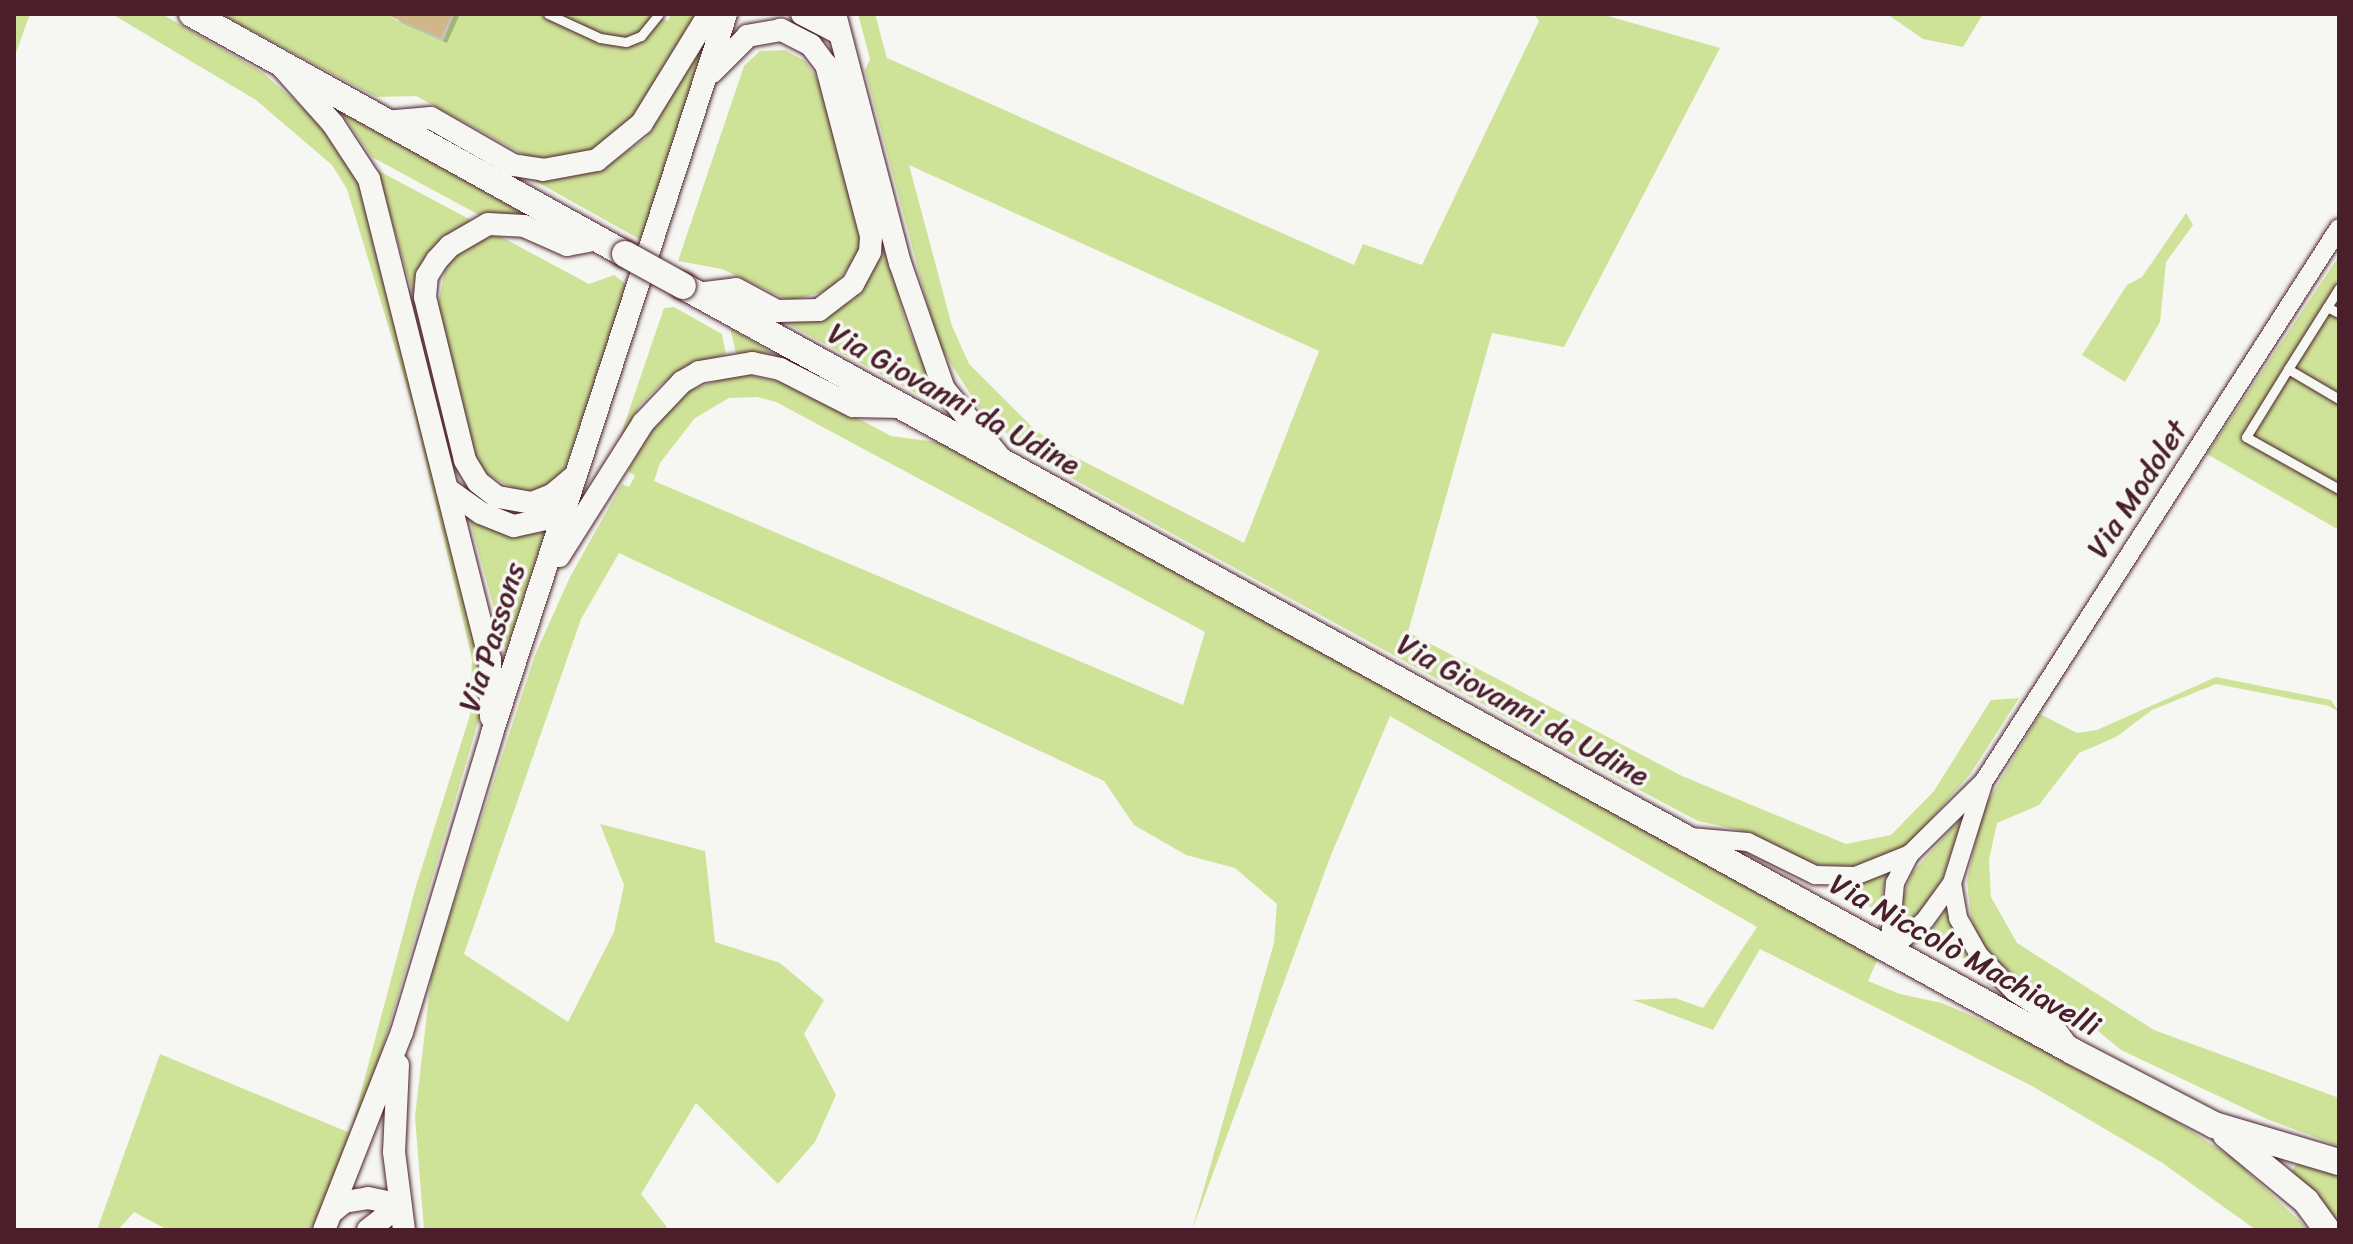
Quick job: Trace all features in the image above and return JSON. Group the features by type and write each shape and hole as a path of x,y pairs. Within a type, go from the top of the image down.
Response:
{"main road":[{"name":"Via Giovanni da Udine","path":"192,14 901,407 1688,836"},
{"name":"Via Niccolò Machiavelli","path":"1688,836 1889,951 2214,1125 2339,1162"},
{"name":"Via Niccolò Machiavelli","path":"2214,1125 2306,1201 2327,1230"}],"street":[{"path":"802,14 837,23 900,263 944,389 1004,463"},
{"path":"385,122 431,118 513,165 543,170 597,160 642,123 724,17"},
{"name":"Via Passons","path":"328,1221 402,1032 492,733 724,17"},
{"path":"690,290 736,289 777,311 819,310 853,284 870,252 871,236 826,65 811,45 781,30 748,36 706,80"},
{"path":"277,61 340,133 369,179 490,659 492,733"},
{"path":"576,475 552,495 532,503 497,497 478,482 465,460 425,297 427,276 437,260 458,240 488,224 524,226 567,245 597,239"},
{"name":"Via Modolet","path":"1889,951 1895,883 1910,854 1984,781 2339,228"},
{"path":"540,588 643,423 682,382 699,372 752,363 780,369 853,406 901,407"},
{"path":"447,489 481,513 514,526 564,515"},
{"name":"Via Modolet","path":"1889,951 1925,920 1952,883 1984,781"},
{"name":"Via Modolet","path":"1688,836 1748,842 1815,875 1855,876 1910,854"},
{"name":"Via Modolet","path":"1952,883 1958,918 1979,955 2014,992 2045,1012 2072,1051"},
{"path":"402,1032 394,1106 404,1230"},
{"name":"Via Passons","path":"328,1221 344,1202 368,1198 400,1205"},
{"path":"368,1230 400,1205"}],"lane":[{"path":"548,14 600,38 626,42 641,36 659,14"},
{"path":"2339,288 2246,437 2339,489"},
{"path":"2327,307 2339,313"},
{"path":"2288,369 2339,399"}],"green space":[{"path":"14,14 30,14 14,58"},
{"path":"112,14 162,14 262,72 320,123 360,182 482,660 481,712 366,1104 315,1230 168,1230 134,1212 118,1230 97,1230 160,1054 350,1133 416,886 470,715 472,659 413,408 347,189 332,165 256,100"},
{"path":"221,14 384,14 443,41 454,14 650,14 668,21 671,14 696,14 647,100 613,141 573,157 530,158 416,96 376,97"},
{"path":"858,14 875,14 887,58 1354,265 1363,244 1422,265 1539,21 1534,14 1601,14 1720,48 1564,347 1492,333 1408,632 1682,776 1846,844 1891,835 1934,791 1991,700 2019,698 1971,773 1910,843 1887,859 1860,867 1808,864 1739,830 1698,821 1042,462 984,415 938,344 865,70 870,59","holes":["909,165 1319,351 1244,543 1071,455 1035,430 969,364 952,326"]},
{"path":"1887,14 1983,14 1963,47 1923,39"},
{"path":"712,29 641,240 530,178 608,165 646,138"},
{"path":"785,50 805,61 820,83 860,226 861,252 830,290 790,301 722,269 678,261 744,66 760,51"},
{"path":"341,112 515,207 520,213 481,216 372,157"},
{"path":"377,170 471,220 433,251 417,292 412,291"},
{"path":"2186,213 2193,225 2166,262 2160,322 2125,382 2082,355 2127,285 2142,277"},
{"path":"492,232 589,284 614,275 627,285 567,464 557,480 538,490 516,490 483,472 474,454 438,305 446,264 460,248"},
{"path":"886,248 906,323 934,389 925,398 786,323 822,317 854,299"},
{"path":"2339,256 2339,530 2207,454"},
{"path":"674,307 722,334 726,354 685,368 659,386 639,406 616,449 664,308"},
{"path":"730,328 774,354 736,353"},
{"path":"741,373 799,387 891,436 944,443 1879,956 1868,981 1900,994 1942,1003 2055,1052 2165,1114 2234,1159 2309,1230 2256,1230 2161,1162 2032,1086 1760,949 1713,1030 1633,1000 1675,998 1703,1008 1757,927 1390,716 1331,855 1192,1230 1274,943 1277,904 1235,868 1186,855 1134,825 1104,781 619,553 581,619 464,954 568,1022 614,932 624,885 600,824 705,851 715,942 780,963 824,1000 804,1034 836,1095 815,1142 778,1184 696,1103 641,1194 669,1230 424,1230 415,1117 432,970 535,655 570,577 622,484 629,487 635,476 628,471 651,428 687,391","holes":["757,397 776,402 1205,632 1183,705 654,481 660,463 695,418 729,398"]},
{"path":"469,517 517,534 545,532 506,652"},
{"path":"2216,677 2331,700 2339,712 2329,706 2216,684 2152,710 2116,737 2079,753 2039,805 1997,823 1989,860 1991,897 2017,943 2154,1030 2339,1098 2339,1146 2269,1120 2121,1050 2081,1017 2000,965 1978,939 1971,917 1967,881 1982,811 2040,714 2077,733 2097,730"},
{"path":"1963,816 1939,890 1920,917 1904,919 1900,904 1912,873"},
{"path":"1887,872 1879,912 1833,886 1834,881"},
{"path":"1950,905 1977,959 1973,963 1925,936"},
{"path":"2299,1160 2339,1170 2339,1230 2288,1177"}],"building":[{"path":"385,14 452,14 441,38"}]}
